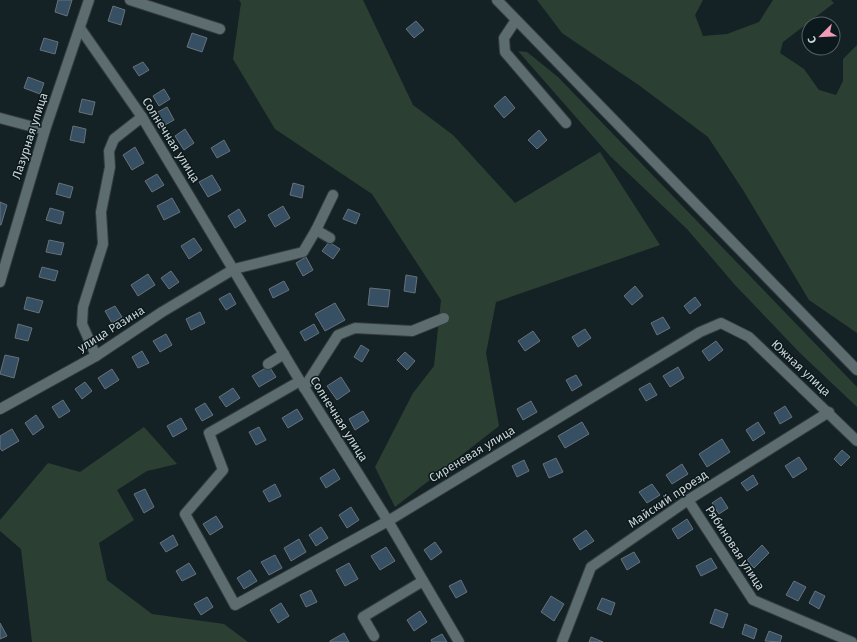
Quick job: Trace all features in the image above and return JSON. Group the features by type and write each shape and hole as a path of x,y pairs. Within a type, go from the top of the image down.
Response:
{"street":[{"name":"Лазурная улица","path":"0,282 45,130 89,0"},
{"path":"130,0 220,29"},
{"path":"497,0 857,370"},
{"path":"516,20 504,38 505,52 566,123"},
{"name":"Солнечная улица","path":"80,28 142,117 302,385 388,520 459,642"},
{"path":"96,356 84,329 82,318 83,307 103,244 101,212 110,166 110,151 114,139 142,117"},
{"path":"0,118 45,130"},
{"path":"234,269 303,252 316,230 333,195"},
{"path":"316,230 330,238"},
{"name":"улица Разина","path":"0,410 96,356 162,312 234,269"},
{"path":"302,385 338,335 355,328 412,331 444,318"},
{"name":"Сиреневая улица","path":"302,385 209,433 223,470 185,514 235,605 388,520 700,332 720,323"},
{"name":"Южная улица","path":"720,323 749,337 829,412 857,441"},
{"path":"268,364 284,354"},
{"name":"Майский проезд","path":"562,642 591,567 688,500 829,412"},
{"name":"Рябиновая улица","path":"688,500 753,600 852,642"},
{"path":"374,636 363,617 423,581"}],"green space":[{"path":"239,0 363,0 413,105 453,135 515,203 600,152 660,245 496,302 486,353 499,426 395,507 375,467 413,393 434,366 441,300 372,194 275,129 233,59 241,3"},
{"path":"537,0 703,0 695,15 703,36 727,34 759,22 773,0 831,0 834,3 817,16 801,16 801,28 783,42 780,53 804,69 819,90 836,95 843,81 843,59 857,45 857,333 809,300 743,190 708,137 640,86 562,33"},
{"path":"518,51 527,52 558,77 857,387 857,407 799,352 735,285 687,229 610,156"},
{"path":"144,427 177,464 147,471 117,490 134,520 99,543 107,580 152,614 224,624 248,642 32,642 21,549 0,531 0,520 48,463 80,472"}],"building":[{"path":"58,0 72,0 67,16 55,12"},
{"path":"113,6 125,10 121,25 108,21"},
{"path":"416,21 424,30 414,38 406,29"},
{"path":"192,33 207,38 202,52 187,47"},
{"path":"44,38 58,42 55,54 40,50"},
{"path":"143,62 149,70 139,76 133,67"},
{"path":"28,77 44,83 40,94 24,88"},
{"path":"164,89 170,99 159,106 153,96"},
{"path":"505,96 515,108 504,118 494,106"},
{"path":"82,99 95,102 92,115 79,112"},
{"path":"167,107 174,120 163,126 156,113"},
{"path":"73,126 86,129 84,143 70,140"},
{"path":"185,129 194,143 184,150 175,136"},
{"path":"539,130 547,140 537,149 528,140"},
{"path":"224,140 230,151 217,158 211,148"},
{"path":"135,147 144,163 132,170 123,155"},
{"path":"157,174 164,185 152,192 145,181"},
{"path":"212,175 221,190 208,197 199,182"},
{"path":"59,183 73,187 70,198 56,194"},
{"path":"293,183 304,186 302,198 290,195"},
{"path":"172,198 180,212 164,220 157,206"},
{"path":"0,202 7,205 1,225 0,225"},
{"path":"283,206 290,218 275,227 268,215"},
{"path":"50,208 64,212 61,224 46,220"},
{"path":"239,209 246,221 235,228 228,216"},
{"path":"348,209 360,214 356,224 343,219"},
{"path":"194,238 202,250 189,259 181,246"},
{"path":"49,240 64,243 61,255 46,252"},
{"path":"329,242 340,249 333,259 322,251"},
{"path":"306,257 313,270 303,276 296,263"},
{"path":"42,267 58,271 55,281 39,277"},
{"path":"171,271 179,282 169,289 161,278"},
{"path":"148,274 155,285 138,296 131,285"},
{"path":"406,275 417,277 415,293 404,291"},
{"path":"284,281 289,290 273,298 269,289"},
{"path":"635,286 643,296 632,305 624,296"},
{"path":"370,288 390,290 388,307 368,305"},
{"path":"230,293 236,304 226,310 219,299"},
{"path":"27,297 43,301 39,313 24,309"},
{"path":"695,297 701,305 690,314 684,306"},
{"path":"335,303 345,320 325,331 315,314"},
{"path":"115,306 122,317 112,323 105,311"},
{"path":"200,312 205,323 191,330 186,319"},
{"path":"663,317 670,328 657,335 651,323"},
{"path":"18,324 32,328 28,341 15,338"},
{"path":"314,324 319,333 305,341 300,332"},
{"path":"585,329 591,338 578,347 572,337"},
{"path":"533,331 540,341 525,351 518,341"},
{"path":"166,334 172,345 160,352 153,341"},
{"path":"716,341 723,350 709,361 702,351"},
{"path":"361,345 369,350 362,362 354,357"},
{"path":"142,351 149,363 138,368 132,357"},
{"path":"405,352 415,361 407,370 397,360"},
{"path":"5,355 19,358 14,378 0,374"},
{"path":"269,366 276,377 259,387 252,376"},
{"path":"678,367 684,378 670,387 663,376"},
{"path":"112,369 119,380 105,389 98,378"},
{"path":"576,375 582,385 572,391 566,380"},
{"path":"341,377 350,391 337,400 327,386"},
{"path":"85,382 92,391 82,399 75,389"},
{"path":"650,383 657,395 646,401 639,389"},
{"path":"233,388 240,398 226,407 219,397"},
{"path":"63,400 70,411 59,418 52,407"},
{"path":"531,401 537,412 523,420 517,409"},
{"path":"205,403 213,415 202,421 195,409"},
{"path":"785,406 792,417 780,424 774,413"},
{"path":"297,409 303,419 288,428 282,418"},
{"path":"363,411 369,421 355,430 349,419"},
{"path":"36,415 44,427 33,435 25,423"},
{"path":"181,418 187,429 173,437 167,426"},
{"path":"582,422 589,434 565,448 558,436"},
{"path":"758,422 765,433 753,441 746,430"},
{"path":"259,427 266,440 256,445 249,432"},
{"path":"12,429 19,441 2,451 0,448 0,436"},
{"path":"722,439 730,452 707,467 699,454"},
{"path":"842,450 850,457 841,466 834,459"},
{"path":"799,457 807,469 793,478 785,466"},
{"path":"556,458 563,472 549,478 543,464"},
{"path":"524,460 529,471 517,477 512,466"},
{"path":"682,464 688,474 672,484 666,475"},
{"path":"334,469 340,479 326,488 320,478"},
{"path":"753,475 758,484 747,491 741,483"},
{"path":"275,484 281,496 269,502 263,491"},
{"path":"652,484 660,495 647,503 639,492"},
{"path":"145,489 154,507 144,513 134,494"},
{"path":"721,497 728,508 719,514 712,503"},
{"path":"351,507 359,520 347,528 339,515"},
{"path":"216,516 223,527 210,535 203,524"},
{"path":"687,519 693,529 678,539 672,529"},
{"path":"321,527 328,538 316,546 309,535"},
{"path":"586,530 594,541 580,550 573,539"},
{"path":"173,535 178,545 166,552 160,543"},
{"path":"299,539 306,552 291,561 284,548"},
{"path":"435,542 442,552 431,560 424,550"},
{"path":"762,545 769,553 754,568 747,560"},
{"path":"386,547 395,561 380,570 371,556"},
{"path":"634,552 640,562 627,570 621,559"},
{"path":"275,555 282,568 269,575 261,562"},
{"path":"711,558 717,568 701,576 696,566"},
{"path":"189,563 196,574 182,581 176,571"},
{"path":"349,563 358,579 345,586 336,570"},
{"path":"250,570 257,581 244,589 237,578"},
{"path":"461,580 467,592 456,598 449,586"},
{"path":"794,581 806,587 798,601 786,595"},
{"path":"311,590 317,602 306,607 300,595"},
{"path":"815,591 825,596 819,609 809,603"},
{"path":"551,596 564,604 554,621 541,612"},
{"path":"207,597 213,607 201,615 194,604"},
{"path":"602,598 615,603 611,615 597,609"},
{"path":"281,603 289,616 278,623 270,610"},
{"path":"715,609 728,614 723,628 710,623"},
{"path":"420,611 427,622 414,631 407,620"},
{"path":"0,623 7,636 0,639"},
{"path":"745,624 757,629 754,639 742,634"},
{"path":"769,631 782,636 780,642 765,641"},
{"path":"344,633 349,642 330,642 330,641"},
{"path":"442,634 447,642 432,642 431,640"},
{"path":"591,637 603,642 589,642"}]}
